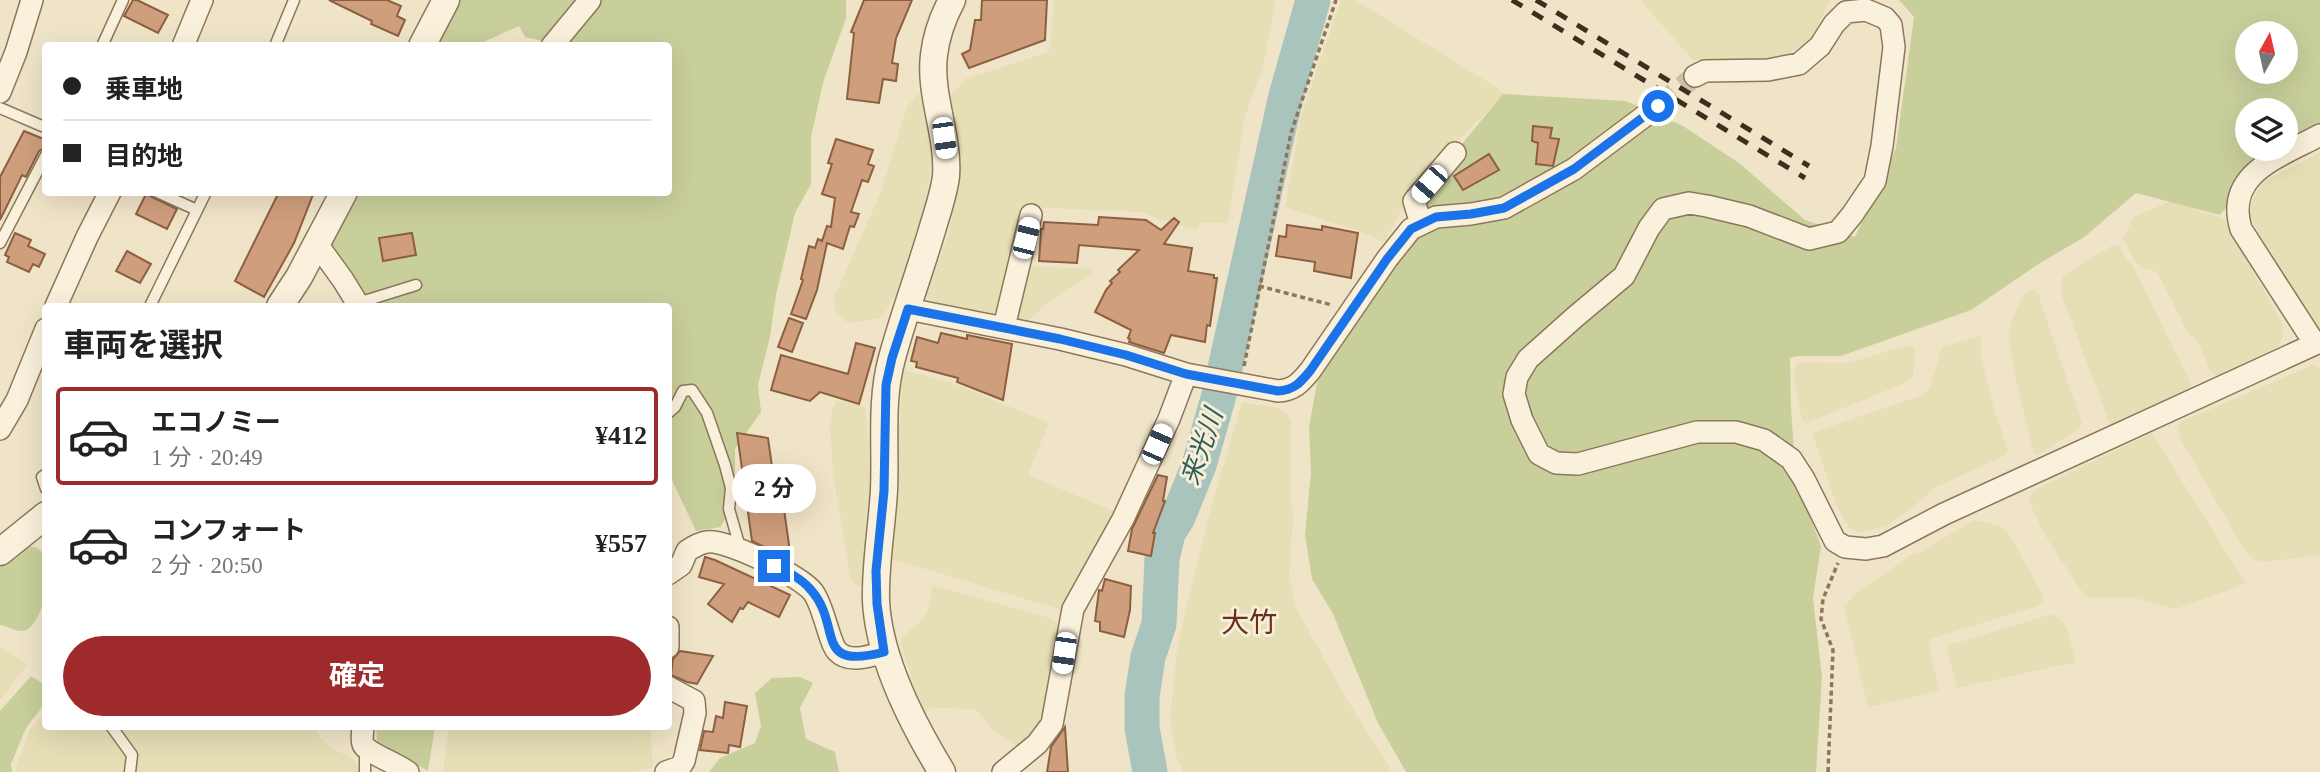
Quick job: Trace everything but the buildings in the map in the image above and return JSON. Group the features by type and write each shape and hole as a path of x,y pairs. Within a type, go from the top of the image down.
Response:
{"street":[{"path":"0,92 32,0"},
{"path":"185,42 202,0"},
{"path":"424,42 446,0"},
{"path":"555,42 590,0"},
{"path":"942,772 923,742 884,652 877,604 876,571 884,491 886,385 946,177 947,157 934,85 933,57 939,32 952,0"},
{"path":"1695,76 1705,71 1768,70 1799,64 1820,46 1834,24 1846,12 1866,10 1885,18 1891,25 1894,47 1875,181 1838,232 1809,239 1749,216 1707,206 1689,203 1663,209 1649,228 1624,276 1528,359 1517,377 1514,394 1522,420 1539,454 1556,463 1578,464 1697,432 1736,432 1764,440 1791,459 1835,541 1844,547 1866,550 1883,546 1944,513 2315,344 2241,229 2236,214 2237,201 2244,183 2258,169 2320,135"},
{"path":"908,309 1004,327 1126,355 1192,376 1278,391 1289,390 1296,387 1310,371 1411,229 1436,217 1504,208 1574,169 1658,106"},
{"path":"1421,224 1414,201 1455,153"},
{"path":"57,303 108,196"},
{"path":"282,303 342,196"},
{"path":"1004,327 1031,215"},
{"path":"317,244 357,303"},
{"path":"0,429 17,400 42,339"},
{"path":"1003,772 1037,744 1052,724 1073,609 1124,519 1169,419 1192,376"},
{"path":"0,552 42,518"},
{"path":"672,572 681,565 678,555 706,542 718,542 789,572 812,591 821,606 838,652 860,658 884,652"},
{"path":"666,772 680,767 684,761 695,713 694,701 672,689"},
{"path":"363,730 362,742 365,749 408,772"}],"lane":[{"path":"104,42 123,0"},
{"path":"277,42 294,0"},
{"path":"0,108 42,125"},
{"path":"0,243 42,163"},
{"path":"166,196 197,210"},
{"path":"151,303 204,196"},
{"path":"364,303 416,285"},
{"path":"672,410 683,391 692,390 707,413 731,488 729,509 741,551"},
{"path":"114,730 132,755 130,772"},
{"path":"365,749 365,772"}],"path":[{"path":"1240,385 1291,133 1336,0"},
{"path":"1259,286 1353,309"},
{"path":"1828,772 1833,650 1821,619 1823,599 1844,547"}],"shaded area":[{"path":"1054,0 1276,0 1263,66 1244,120 1228,223 1200,222 1197,230 1141,212 1027,207 997,318 930,306 927,294 949,232 961,160 949,98 965,79 1048,52"},
{"path":"1341,0 1355,0 1503,94 1434,164 1403,206 1385,242 1285,207 1301,116"},
{"path":"1640,0 1830,0 1810,42 1789,53 1768,60 1693,60"},
{"path":"917,94 921,95 929,122 932,159 923,217 894,297 885,313 879,318 852,323 845,321 835,311 834,298 880,194 907,107"},
{"path":"2320,153 2320,334 2268,251 2250,216 2255,194 2266,180"},
{"path":"2175,199 2199,211 2223,218 2283,325 2283,338 2279,346 2220,377 2211,372 2196,338 2190,335 2185,327 2157,272 2141,267 2134,260 2123,238 2134,217"},
{"path":"2113,245 2119,246 2132,264 2192,390 2113,425 2110,424 2060,291 2063,276"},
{"path":"1026,266 1093,269 1091,274 1048,302 1030,319 1028,325 1012,323"},
{"path":"2034,290 2038,294 2082,423 2044,452 2034,455 2008,336 2021,299"},
{"path":"1981,336 1981,356 1994,409 2008,450 2006,455 1936,487 1886,526 1859,533 1849,527 1837,507 1813,435 1817,431 1923,395 1930,388 1942,347"},
{"path":"1905,346 1915,349 1913,376 1907,382 1807,423 1802,420 1793,374 1798,362 1848,363"},
{"path":"2313,365 2320,369 2320,555 2264,562 2255,560 2244,550 2180,438 2177,428 2180,422"},
{"path":"903,370 950,382 1047,422 1029,472 1031,476 1118,513 1062,610 892,559 890,556"},
{"path":"837,401 865,406 871,477 865,586 856,585 851,580 833,471 830,426 833,407"},
{"path":"1242,402 1285,411 1291,421 1290,496 1293,517 1289,577 1296,608 1346,698 1392,772 1183,772 1177,759 1170,719 1178,643 1207,523"},
{"path":"2152,433 2245,582 2176,609 2135,598 2090,598 2083,593 2046,537 2030,504 2030,495 2038,488"},
{"path":"1974,520 2004,528 2044,597 2043,601 2037,606 1930,639 1939,691 1868,707 1844,607 1856,593 1911,555 1919,553"},
{"path":"932,585 1057,622 1058,635 1046,715 1026,744 1018,746 1010,742 994,731 977,711 972,709 931,708 924,713 922,711 900,640 925,617"},
{"path":"2052,614 2061,619 2067,628 2076,662 1957,688 1946,646"},
{"path":"0,647 27,665 0,700"},
{"path":"42,715 42,730 316,730 319,737 335,750 354,759 361,772 16,772 16,765 30,730"},
{"path":"448,730 650,730 653,768 632,772 443,772"}],"green space":[{"path":"454,0 846,0 846,18 823,83 811,137 811,184 795,213 776,295 770,337 758,385 761,412 735,449 735,497 721,527 696,531 672,480 672,303 360,303 324,246 350,196 672,196 672,42 544,42 525,37 519,26 484,42 438,42"},
{"path":"1899,0 2320,0 2320,130 2298,144 2298,98 2235,98 2235,161 2271,161 2258,169 2220,215 2136,193 2083,238 2040,263 1971,310 1841,356 1790,358 1796,480 1821,546 1813,598 1822,677 1816,772 1406,772 1378,723 1333,614 1312,579 1305,535 1311,472 1309,427 1317,383 1443,167 1503,94 1626,101 1683,126 1739,163 1805,220 1855,237 1896,148 1914,17"},
{"path":"24,545 34,547 42,554 42,604 33,625 26,630 20,631 0,625 0,561"},
{"path":"31,676 42,683 42,707 26,728 11,764 12,772 0,772 0,711"},
{"path":"800,677 813,683 800,708 806,739 835,752 839,772 709,772 720,758 755,743 761,726 755,693 772,678"},
{"path":"376,730 434,730 428,771 377,741"}],"waterway":[{"name":"来光川","path":"1150,772 1142,728 1142,696 1148,657 1159,624 1162,559 1168,533 1178,517 1199,465 1219,395 1286,96 1313,0"}],"tunnel":[{"path":"1658,106 1695,76"}],"railway":[{"path":"1512,0 1805,178"},
{"path":"1536,0 1809,166"}],"district":[{"name":"大竹","path":"1249,622"}],"route":[{"path":"774,566 800,579 812,591 821,606 838,652 860,658 884,652 877,604 876,571 884,491 886,385 908,309 1060,339 1126,355 1186,374 1242,386 1289,390 1296,387 1310,371 1387,259 1411,229 1436,217 1504,208 1574,169 1658,106"}]}
